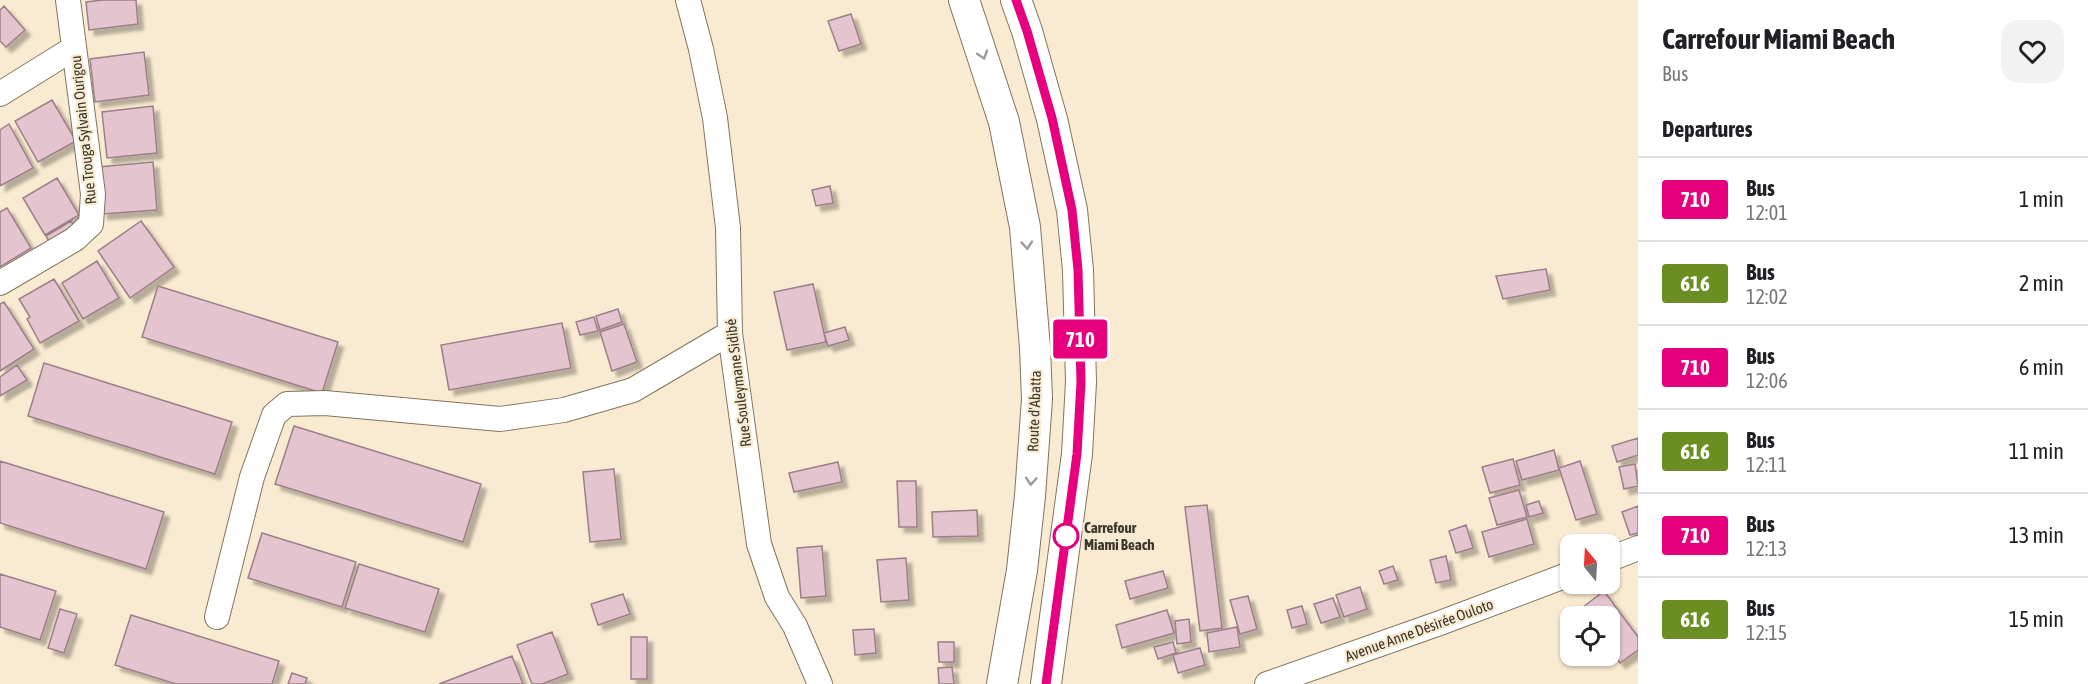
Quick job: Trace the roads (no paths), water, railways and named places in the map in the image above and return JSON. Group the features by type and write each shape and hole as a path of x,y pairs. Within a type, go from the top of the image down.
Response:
{"street":[{"name":"Rue Trouga Sylvain Ourigou","path":"0,283 75,239 91,224 93,194 68,0"},
{"name":"Rue Souleymane Sidibé","path":"688,0 715,118 728,228 730,333 759,543 777,597 795,626 820,684"},
{"name":"Route d'Abatta","path":"964,0 1006,134 1025,227 1035,348 1037,399 1030,496 1022,570 1002,684"},
{"path":"1016,0 1052,118 1072,210 1078,270 1081,382 1077,454 1049,681"},
{"path":"0,94 74,48"},
{"path":"217,617 252,477 274,415 287,404 325,403 500,419 564,410 633,390 730,333"},
{"path":"1620,555 1638,548"},
{"name":"Avenue Anne Désirée Ouloto","path":"1268,684 1560,578"}],"place":[{"name":"Carrefour Miami Beach","path":"1066,536"}]}
